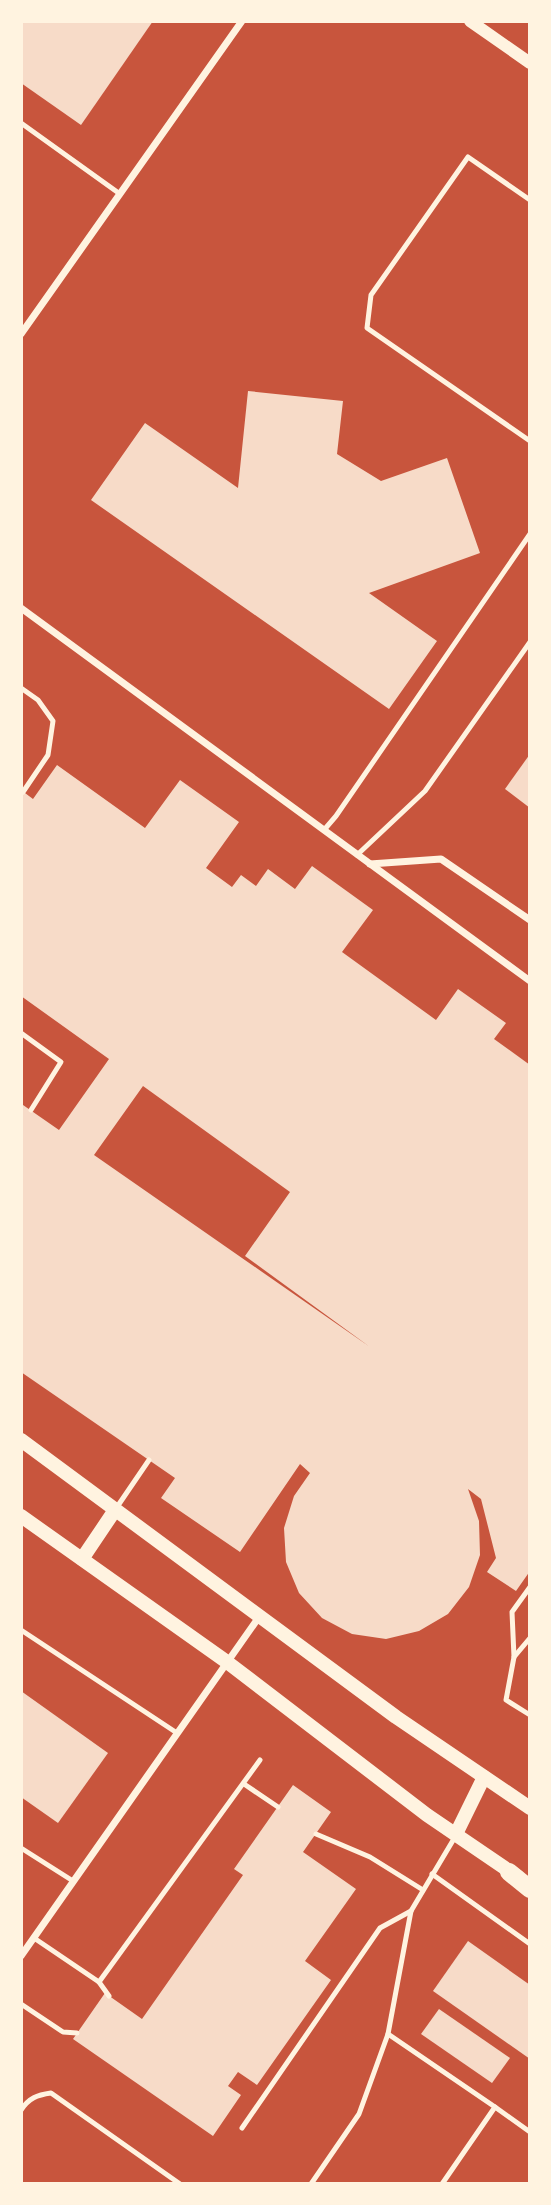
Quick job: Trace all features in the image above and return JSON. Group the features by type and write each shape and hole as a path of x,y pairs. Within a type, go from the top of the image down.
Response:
{"main road":[{"path":"21,1440 258,1617 530,1808"},
{"path":"82,1559 116,1510"},
{"path":"21,1516 227,1662 427,1815 530,1889"},
{"path":"456,1834 484,1777"},
{"path":"509,1872 530,1884"}],"street":[{"path":"22,331 242,21"},
{"path":"470,21 530,64"},
{"path":"21,608 530,981"},
{"path":"370,864 441,859 530,920"},
{"path":"21,1955 258,1617"}],"lane":[{"path":"21,123 120,194"},
{"path":"530,200 468,157 371,295 367,328 530,441"},
{"path":"324,830 530,534"},
{"path":"357,855 425,791 530,642"},
{"path":"21,688 38,700 53,721 48,755 23,792"},
{"path":"21,1033 61,1062 31,1110"},
{"path":"116,1510 149,1460"},
{"path":"530,1587 512,1612 514,1657 506,1700 530,1714"},
{"path":"21,1630 177,1733"},
{"path":"514,1657 530,1638"},
{"path":"99,1982 260,1760"},
{"path":"244,1784 278,1807"},
{"path":"316,1834 370,1857 423,1890"},
{"path":"311,2184 359,2114 388,2034 411,1911 456,1834"},
{"path":"21,1848 74,1881"},
{"path":"432,1874 530,1944"},
{"path":"242,2128 380,1928 411,1911"},
{"path":"34,1938 99,1982 109,1996"},
{"path":"21,2004 63,2032 77,2033"},
{"path":"388,2034 530,2132"},
{"path":"21,2110 28,2100 51,2093 180,2184"},
{"path":"442,2184 495,2107"}],"building":[{"path":"21,21 153,21 81,125 21,83"},
{"path":"248,391 343,401 337,454 381,481 447,458 480,553 369,593 437,641 389,709 91,500 145,423 238,488"},
{"path":"530,754 530,808 505,789"},
{"path":"57,765 145,828 180,780 239,822 206,868 232,887 241,875 256,886 268,869 295,889 312,866 373,910 342,952 436,1020 458,989 506,1023 494,1039 530,1065 530,1571 516,1591 487,1572 496,1558 481,1499 468,1489 479,1521 480,1555 469,1587 448,1614 419,1631 386,1639 352,1634 322,1618 299,1593 286,1562 284,1528 294,1496 310,1473 300,1464 240,1552 161,1498 175,1478 21,1372 21,1108 23,1105 59,1130 109,1059 21,996 21,790 33,799","holes":["143,1086 290,1192 245,1256 370,1347 94,1155"]},
{"path":"21,1691 108,1753 58,1823 21,1797"},
{"path":"293,1785 331,1812 303,1852 356,1889 305,1961 331,1980 257,2085 238,2072 228,2086 241,2095 213,2136 73,2039 105,1993 142,2019 243,1875 234,1869"},
{"path":"468,1941 530,1985 530,2059 433,1991"},
{"path":"439,2009 510,2058 492,2083 421,2034"}]}
